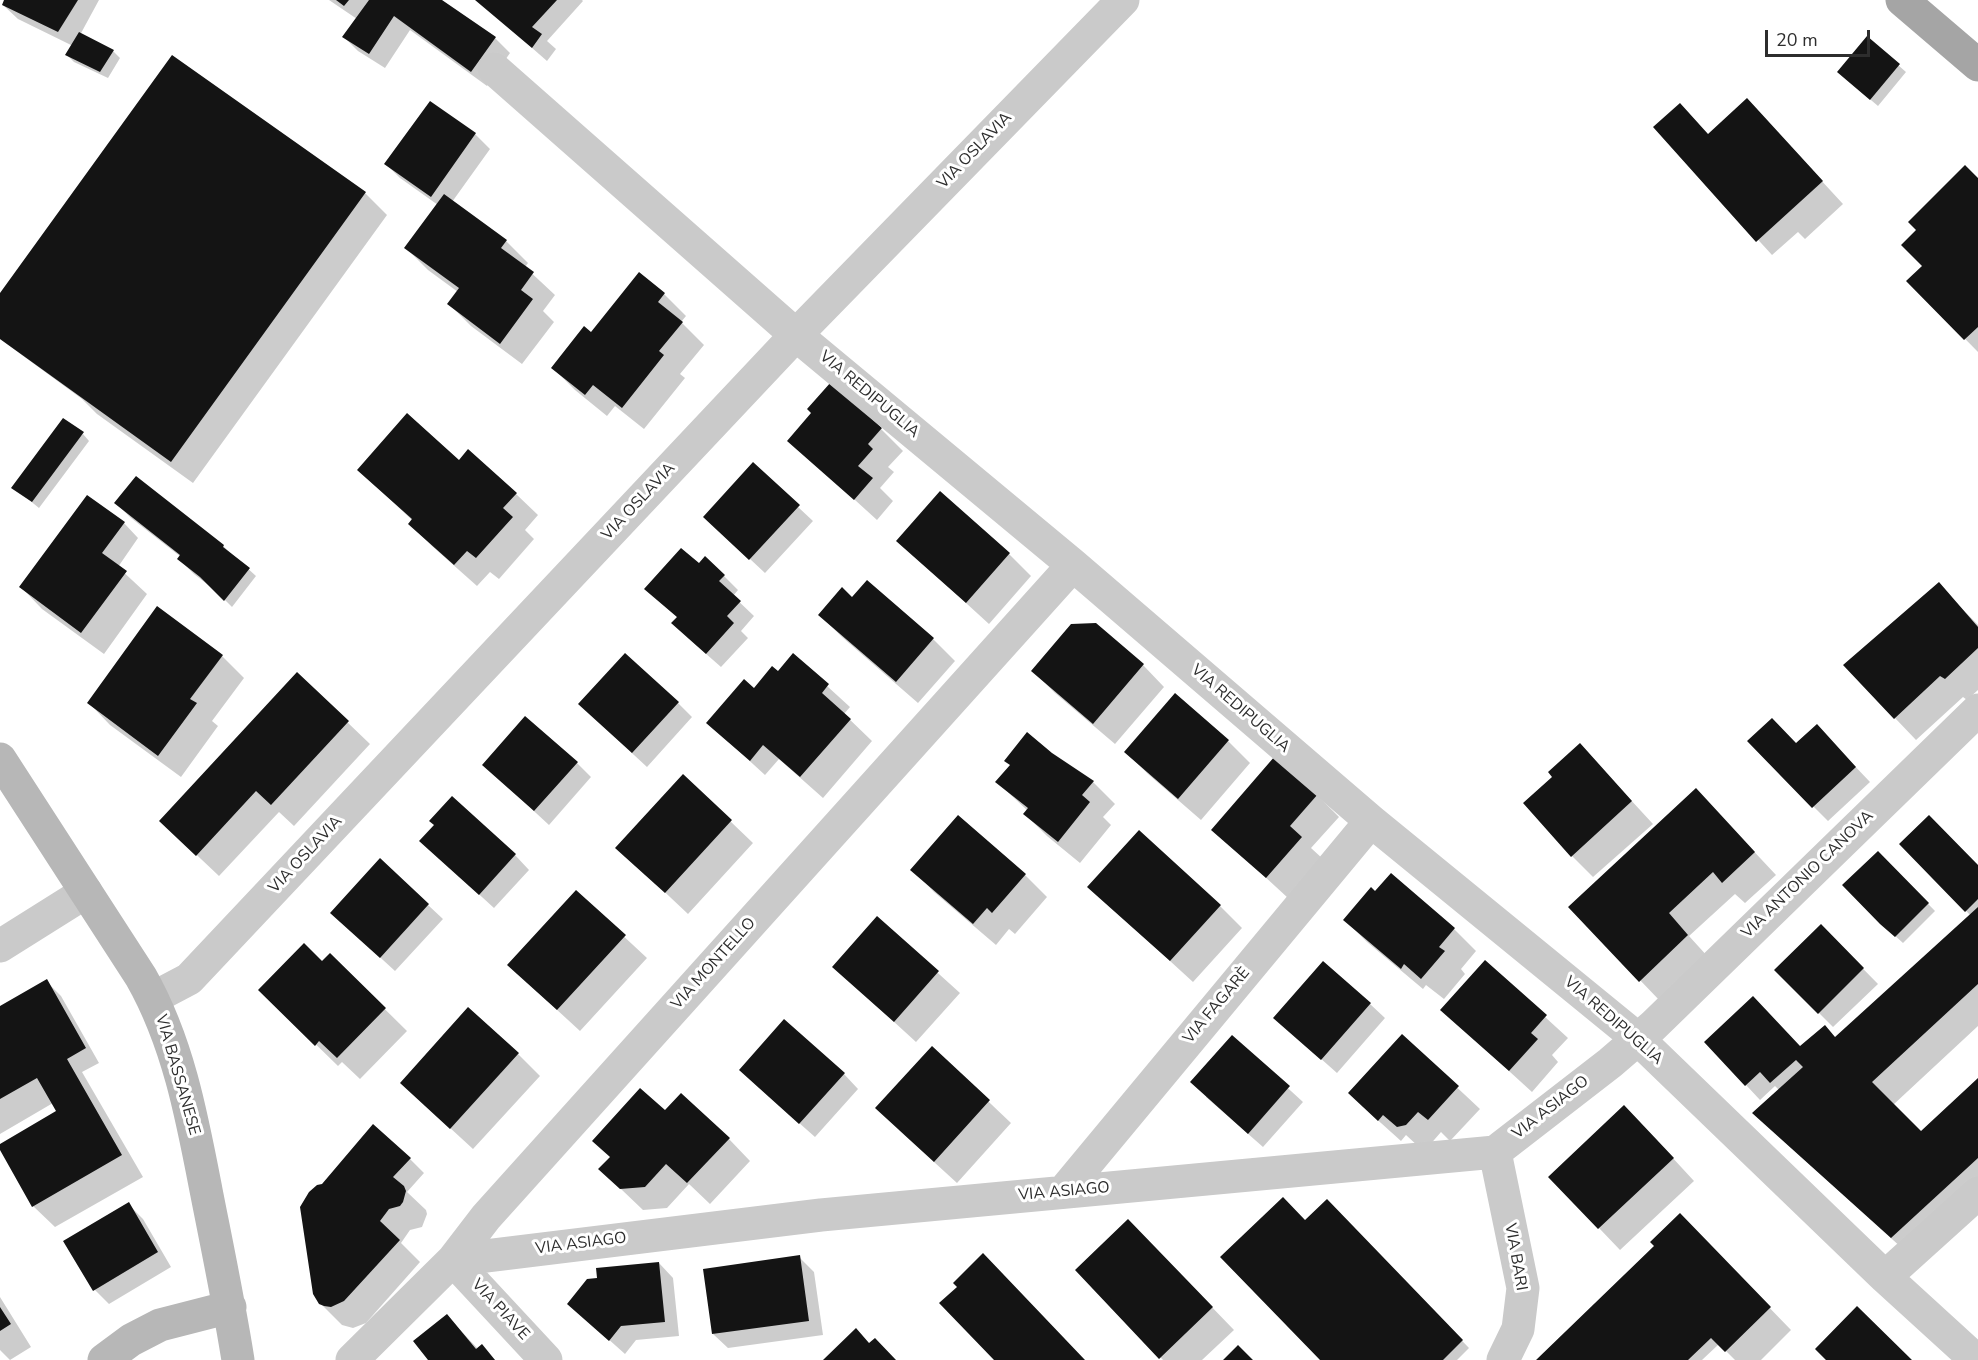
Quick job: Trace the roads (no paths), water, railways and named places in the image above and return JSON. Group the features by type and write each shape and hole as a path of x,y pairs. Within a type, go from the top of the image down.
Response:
{"main road":[{"path":"1902,0 1978,65"}],"street":[{"name":"VIA OSLAVIA","path":"153,998 189,979 796,335 1123,0"},
{"name":"VIA REDIPUGLIA","path":"495,69 796,335 1073,565 1371,821 1638,1039 1884,1277 1976,1360"},
{"name":"VIA MONTELLO","path":"352,1360 453,1260 486,1217 1073,565"},
{"name":"VIA ANTONIO CANOVA","path":"1638,1039 1978,710"},
{"name":"VIA BASSANESE","path":"0,759 153,998 167,1032 184,1089 230,1307 238,1360"},
{"name":"VIA FAGARÈ","path":"1063,1192 1371,821"},
{"path":"0,946 86,892"},
{"name":"VIA ASIAGO","path":"453,1260 821,1215 1495,1152 1638,1039"},
{"name":"VIA BARI","path":"1495,1152 1523,1288 1518,1329 1503,1360"},
{"path":"1884,1277 1978,1193"},
{"name":"VIA PIAVE","path":"453,1260 546,1360"},
{"path":"104,1360 131,1340 160,1325 230,1307"}]}
